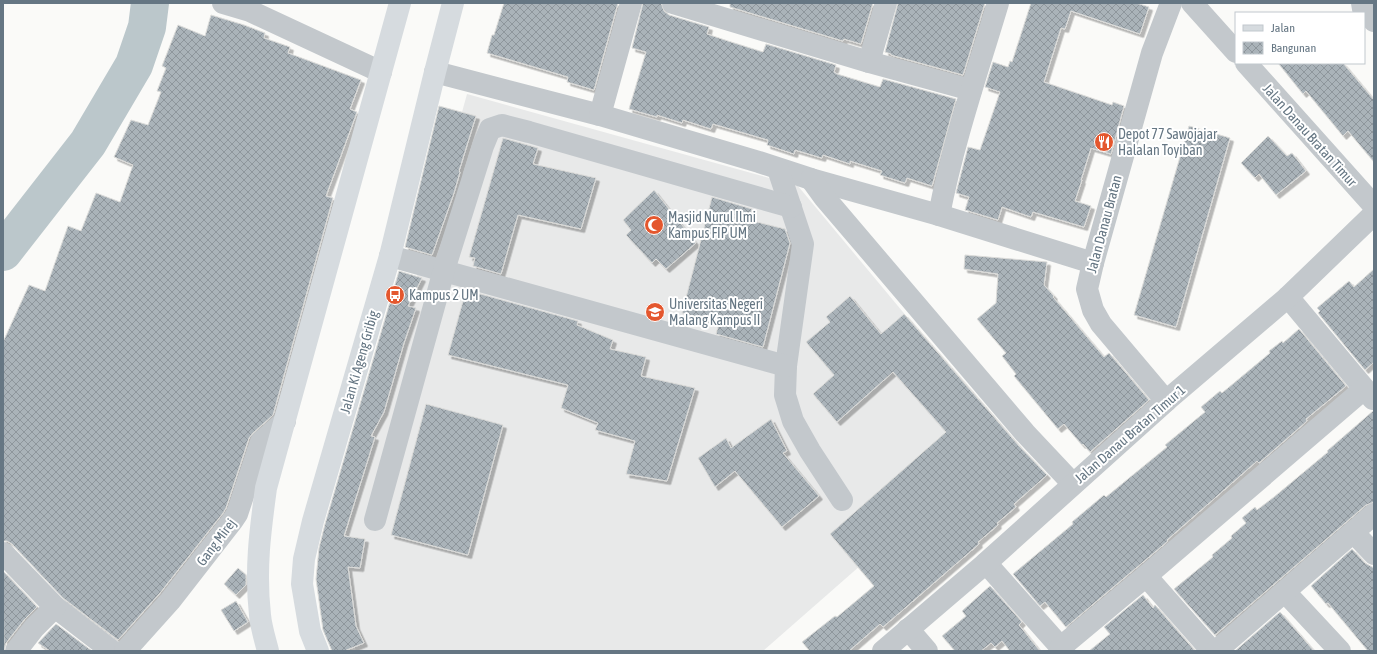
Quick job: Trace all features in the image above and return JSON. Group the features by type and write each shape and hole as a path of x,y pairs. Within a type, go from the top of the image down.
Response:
{"main road":[{"path":"268,651 260,616 257,571 259,538 266,488 400,3"},
{"name":"Jalan Ki Ageng Gribig","path":"318,651 310,631 305,607 302,584 304,559 313,521 390,256 435,72 454,3"}],"street":[{"path":"223,3 250,11 381,72"},
{"path":"600,115 631,3"},
{"path":"673,3 721,10 869,62 971,90"},
{"path":"869,62 886,3"},
{"path":"939,215 943,194 971,90 998,3"},
{"name":"Jalan Danau Bratan","path":"1166,401 1101,324 1093,310 1087,289 1152,53 1171,3"},
{"path":"1192,3 1235,51"},
{"path":"1362,3 1363,9 1374,21"},
{"name":"Jalan Danau Bratan Timur","path":"1247,64 1374,206"},
{"path":"435,72 600,115 778,169 939,215 1093,263"},
{"path":"375,520 444,270 483,146 490,129 502,125 556,139 791,207"},
{"path":"778,169 803,244 786,366 785,395 793,421 810,451 842,500"},
{"path":"811,178 824,197 1024,433 1073,484"},
{"name":"Jalan Danau Bratan Timur 1","path":"882,651 986,563 1166,401 1288,297 1374,214"},
{"path":"390,256 786,366"},
{"path":"986,563 1062,649 1146,576 1369,395 1288,297"},
{"name":"Gang Mirej","path":"125,651 170,601 233,520 237,514 261,442 285,421"},
{"path":"1216,651 1354,533 1374,514"},
{"path":"1354,533 1374,554"},
{"path":"3,553 55,607 112,651"},
{"path":"1146,576 1212,651"},
{"path":"1285,592 1340,651"},
{"path":"16,651 34,628 55,607"},
{"path":"908,629 927,651"}],"shaded area":[{"name":"Universitas Negeri Malang Kampus II","path":"467,94 798,186 1007,437 763,651 356,651 334,577"}],"building":[{"path":"504,3 618,3 594,90 567,82 568,77 487,53"},
{"path":"643,3 661,3 664,11 669,15 709,27 707,34 763,52 766,44 836,65 834,72 837,74 880,87 883,79 956,99 932,186 907,178 905,183 880,175 882,171 850,161 850,164 823,155 822,158 795,150 794,154 767,145 768,140 713,124 711,129 683,120 682,123 657,115 657,117 629,109 646,52 632,48"},
{"path":"730,3 873,3 861,44 844,39 843,41 730,7"},
{"path":"898,3 985,3 963,75 885,52"},
{"path":"1031,3 1136,3 1149,7 1140,34 1071,11 1065,29 1061,28 1044,82 1112,105 1113,102 1124,106 1111,154 1091,148 1075,201 1091,206 1084,227 1033,212 1031,217 1002,207 998,220 965,210 969,197 956,193 968,147 980,150 1000,92 985,87 993,62 1008,67 1010,61 1012,62"},
{"path":"211,15 265,33 264,38 290,47 288,53 361,80 350,109 357,112 326,196 333,198 273,415 249,438 223,513 160,593 118,640 63,598 12,544 7,541 3,541 3,342 29,285 45,291 68,226 81,231 96,193 120,202 133,165 114,157 131,120 148,125 161,92 157,91 166,68 162,66 178,25 205,36"},
{"path":"1279,64 1344,64 1374,100 1374,162 1348,131 1343,136 1306,91 1303,94"},
{"path":"439,106 476,116 459,171 454,193 432,255 405,247"},
{"path":"1189,126 1230,138 1176,327 1134,315"},
{"path":"1268,136 1287,156 1292,153 1306,171 1276,195 1259,174 1255,178 1241,163"},
{"path":"503,138 538,148 533,164 596,178 581,229 518,215 501,274 473,266 475,258 469,257"},
{"name":"Masjid Nurul Ilmi Kampus FIP UM","path":"654,190 696,243 666,269 656,259 652,263 626,235 631,230 623,220"},
{"path":"712,197 752,209 749,220 785,229 790,243 763,347 716,334 719,323 682,313"},
{"path":"965,255 1047,262 1044,285 1104,357 1109,353 1149,400 1090,452 1064,424 1058,429 1014,376 1016,374 1002,356 1006,353 977,319 996,303 998,274 964,269"},
{"path":"1374,269 1374,362 1365,370 1318,313 1320,311 1317,308 1349,281 1354,287"},
{"path":"399,271 422,278 408,306 416,308 384,412 371,436 375,437 344,536 365,539 360,568 348,567 356,626 364,643 344,651 332,651 323,630 316,579 319,548"},
{"path":"466,290 578,321 577,325 613,340 610,349 646,357 641,376 695,388 667,481 626,474 635,441 595,430 598,423 561,408 568,385 448,355"},
{"path":"850,296 881,334 904,314 1019,446 1047,475 1014,504 1016,507 978,542 979,544 883,627 880,624 849,651 810,651 802,642 835,616 837,617 874,586 830,534 946,432 893,372 837,422 813,394 834,375 806,342 830,322 826,317"},
{"path":"1299,329 1346,386 1306,419 1307,421 1259,463 1257,461 1167,540 1168,541 1066,627 1045,602 1040,606 1013,574 1073,524 1072,522 1104,495 1106,497 1167,447 1165,445 1205,412 1201,407 1220,391 1222,393 1270,353 1269,351 1282,341 1283,343"},
{"path":"426,404 503,425 468,555 391,535"},
{"path":"1373,411 1374,502 1366,505 1215,635 1174,589 1213,557 1212,555 1232,538 1231,536 1246,523 1242,518 1255,507 1257,510 1274,497 1328,452 1327,451"},
{"path":"771,419 787,451 783,453 819,496 782,527 735,471 715,487 698,458 726,438 731,448"},
{"path":"1352,549 1365,563 1374,568 1374,651 1368,651 1328,603 1326,604 1311,586"},
{"path":"238,568 246,575 246,585 236,595 224,584"},
{"path":"3,571 37,607 24,620 6,643 4,651"},
{"path":"990,586 1022,622 1019,625 1040,651 1010,651 1002,641 995,647 991,643 981,651 955,651 942,636 966,616 962,611"},
{"path":"1143,595 1153,608 1155,605 1195,651 1089,651 1110,634 1104,627"},
{"path":"236,601 248,622 234,631 221,610"},
{"path":"1280,612 1314,651 1235,651"},
{"path":"56,624 92,651 50,651 38,643"}],"waterway":[{"path":"3,252 88,143 134,65 147,27 150,3"}],"place":[{"name":"Depot 77 Sawojajar Halalan Toyiban","path":"1104,142"},
{"name":"Masjid Nurul Ilmi Kampus FIP UM","path":"654,225"},
{"name":"Kampus 2 UM","path":"395,295"},
{"name":"Universitas Negeri Malang Kampus II","path":"655,312"}]}
